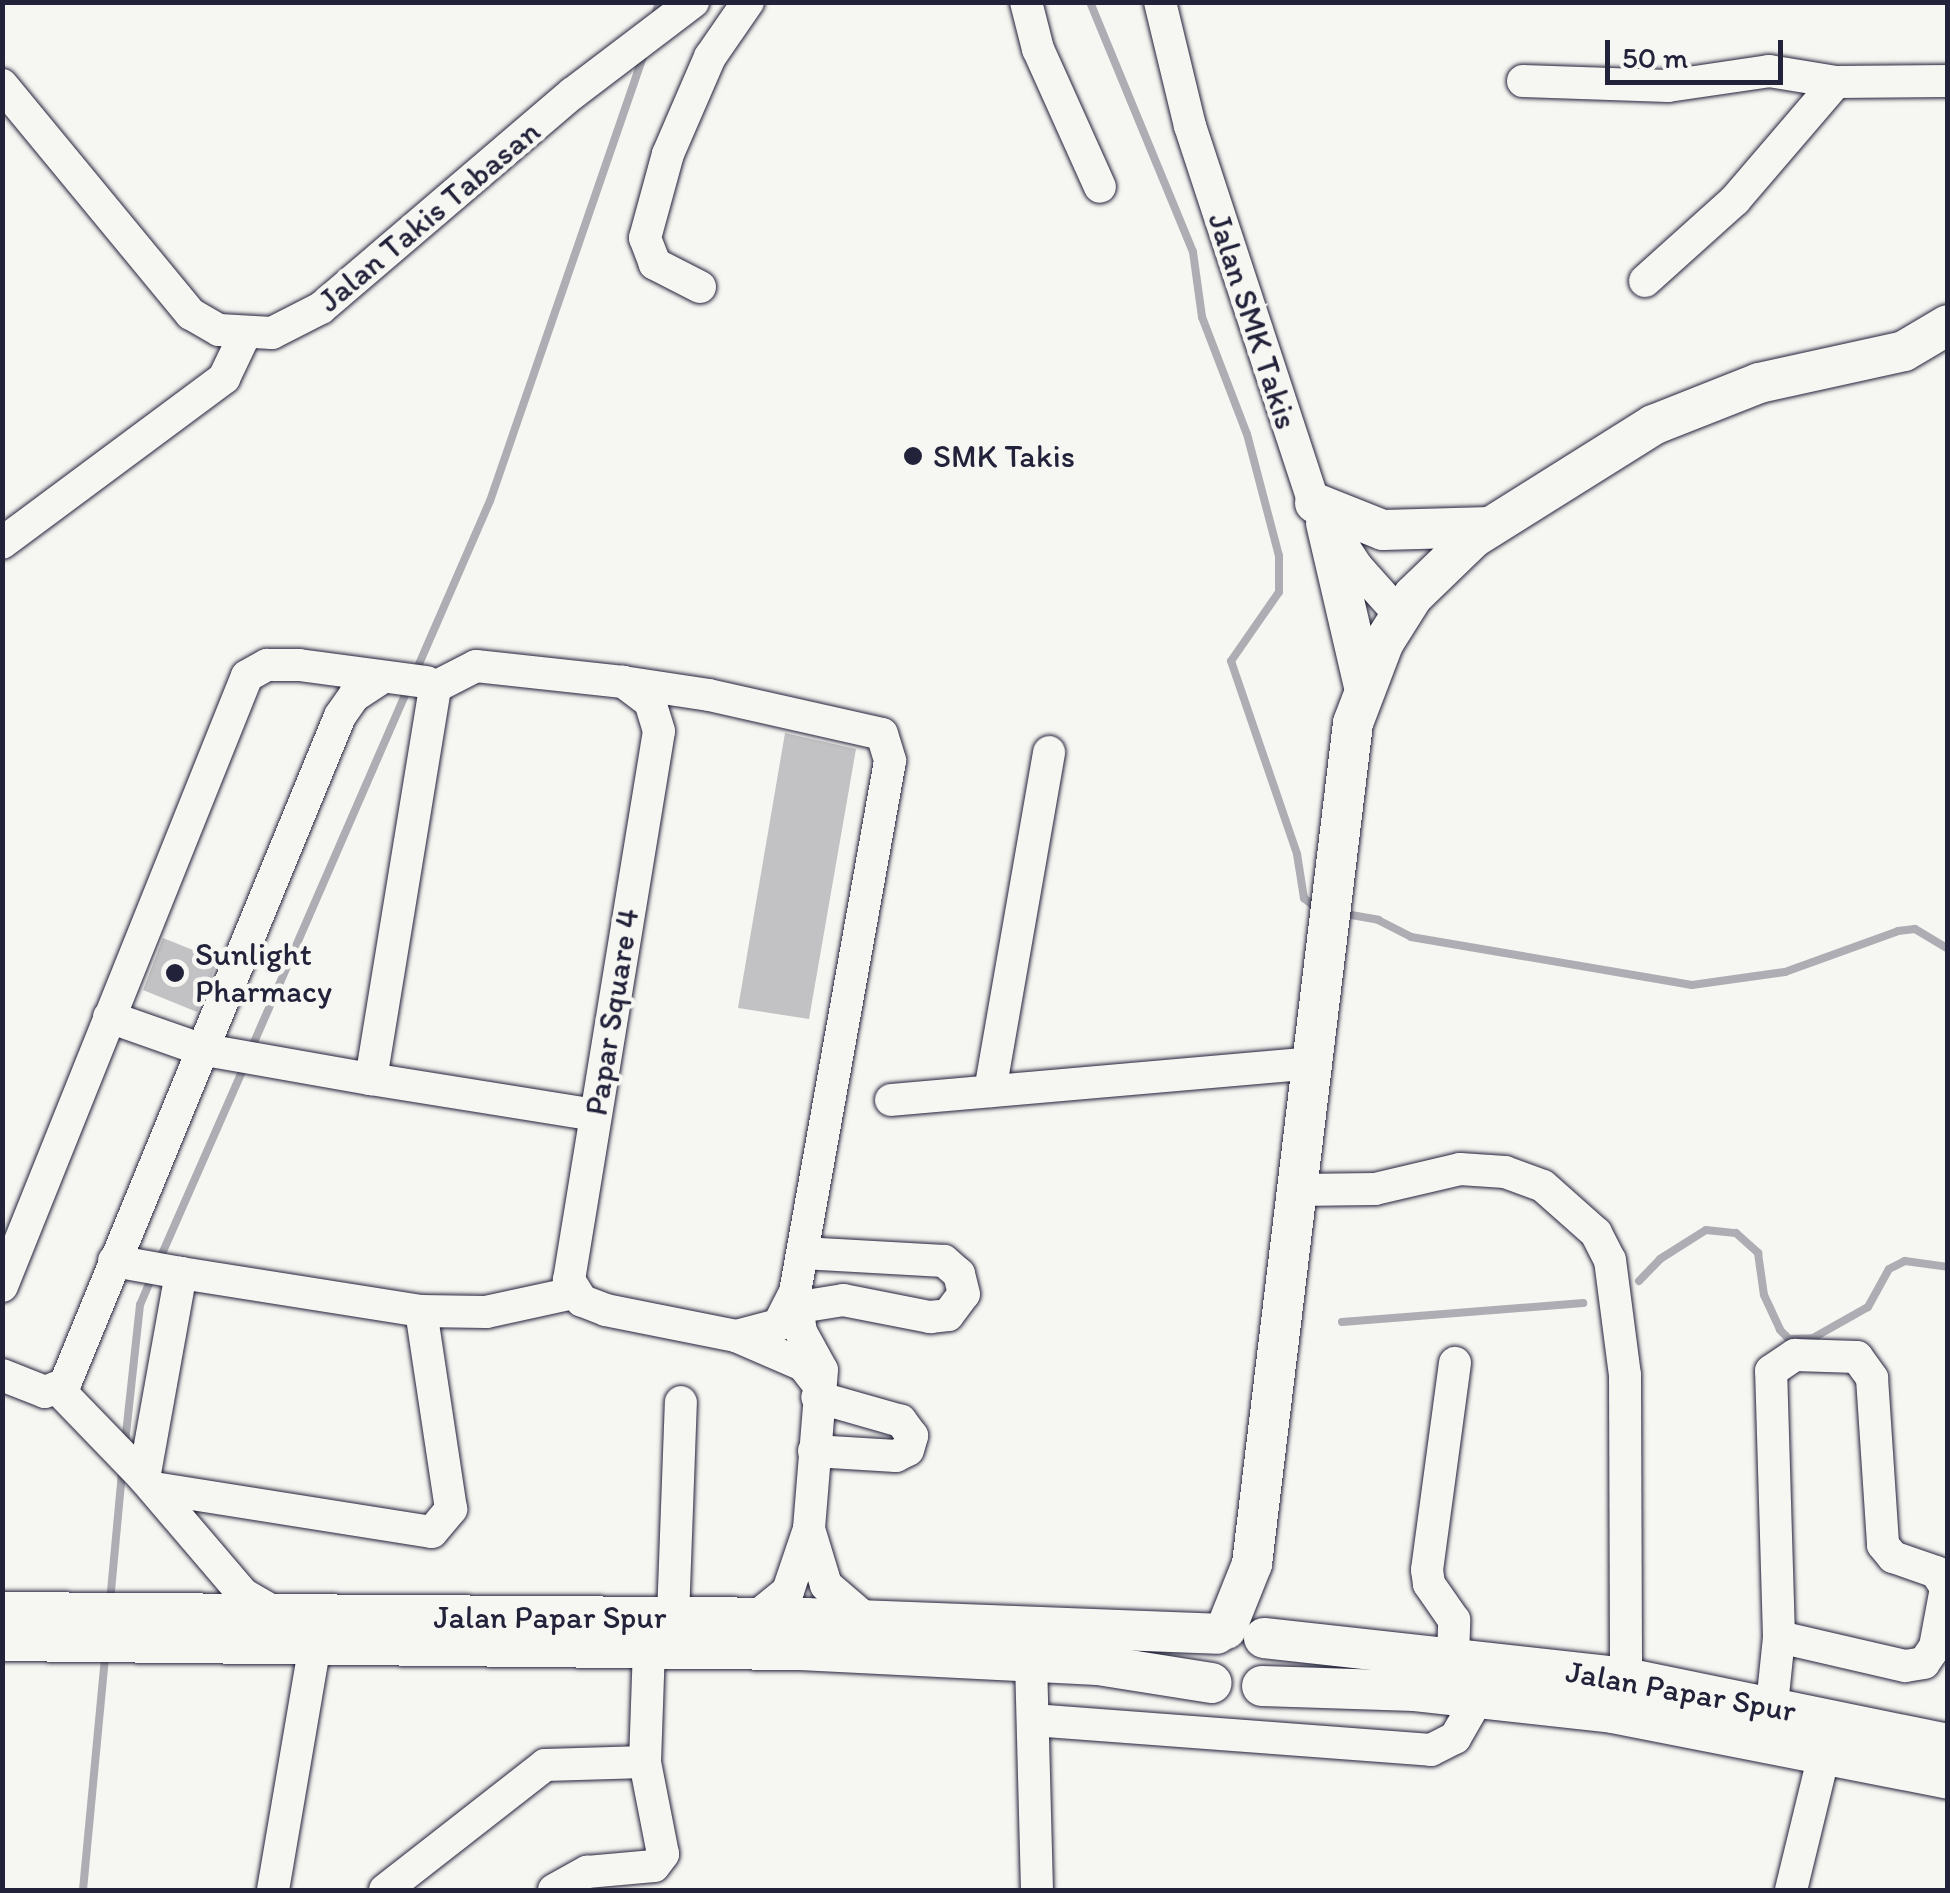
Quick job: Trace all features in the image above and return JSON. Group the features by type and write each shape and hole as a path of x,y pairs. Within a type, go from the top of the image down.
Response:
{"main road":[{"path":"1212,1683 1205,1652 1241,1634 1260,1577 1252,1564 1330,940 1347,766 1364,686 1400,614 1438,568 1490,527 1653,425 1716,396 1904,351 1948,325"},
{"path":"1364,686 1320,513 1383,530 1490,527"},
{"name":"Jalan Papar Spur","path":"2,1612 108,1626 276,1613 867,1620 1241,1634 1414,1672 1478,1698 1613,1714 1825,1752 1948,1779"},
{"path":"2,1642 108,1626 315,1644 1031,1661 1212,1683 1242,1696 1262,1686 1414,1672"},
{"path":"1241,1634 1272,1658 1262,1686"},
{"name":"Jalan Papar Spur","path":"1414,1672 1453,1657 1626,1678 1948,1744"}],"street":[{"path":"700,287 655,264 645,238 668,154 710,57 748,2"},
{"path":"1026,2 1038,48 1100,187"},
{"name":"Jalan SMK Takis","path":"1160,2 1190,126 1320,513 1400,614"},
{"name":"Jalan Takis Tabasan","path":"244,336 272,332 322,308 630,47 680,12"},
{"path":"1524,80 1668,86 1770,71 1836,82 1948,81"},
{"path":"1645,281 1735,200 1836,82"},
{"path":"2,85 191,314 244,336 224,378 2,544"},
{"path":"300,665 330,694 335,726"},
{"path":"2,1286 247,676 267,666 300,665 411,680"},
{"path":"58,1389 114,1261 215,1052 335,726 354,696 476,666 624,682 871,730 882,734 890,752 802,1253 798,1299 801,1332 820,1361 810,1529 788,1591 755,1618"},
{"path":"371,1078 411,680"},
{"path":"624,682 650,702 660,731"},
{"path":"660,731 679,706 709,696"},
{"name":"Papar Square 4","path":"574,1293 570,1265 660,731"},
{"path":"990,1091 1050,752"},
{"path":"109,1016 215,1052 595,1115"},
{"path":"892,1100 1314,1063"},
{"path":"1298,1190 1376,1189 1460,1170 1505,1172 1543,1186 1596,1232 1610,1260 1625,1375 1626,1678"},
{"path":"798,1299 843,1300 930,1317 948,1314 964,1294 959,1274 944,1261 802,1253"},
{"path":"114,1261 421,1311 486,1312 574,1293 592,1306 736,1336 804,1365 818,1390 902,1421 912,1436 908,1450 896,1456 814,1451"},
{"path":"143,1477 172,1272"},
{"path":"736,1336 770,1331 798,1299"},
{"path":"143,1477 432,1532 450,1509 421,1311"},
{"path":"1772,1706 1779,1637 1772,1371 1795,1355 1857,1357 1872,1378 1883,1545 1893,1557 1936,1572 1946,1588 1935,1646 1924,1662 1905,1666 1779,1637"},
{"path":"1453,1657 1454,1620 1429,1584 1427,1570 1455,1363"},
{"path":"2,1375 45,1392 58,1389"},
{"path":"58,1389 143,1477 243,1594 276,1613"},
{"path":"673,1616 681,1402"},
{"path":"810,1529 826,1585 867,1620"},
{"path":"274,1890 315,1644"},
{"path":"554,1890 586,1872 647,1868 660,1861 663,1846 645,1762 649,1650"},
{"path":"1031,1661 1037,1890"},
{"path":"1033,1720 1431,1750 1455,1738 1478,1698"},
{"path":"1791,1890 1825,1752"},
{"path":"385,1890 545,1765 645,1762"}],"building":[{"path":"785,733 856,749 809,1019 738,1008"},
{"name":"Sunlight Pharmacy","path":"163,938 218,960 197,1012 143,990"}],"waterway":[{"path":"654,19 659,2"},
{"path":"1090,2 1193,252 1202,317 1247,434 1279,556 1279,592 1231,661 1297,854 1304,898 1317,909"},
{"path":"416,671 490,501 643,56"},
{"path":"252,1047 408,689"},
{"path":"1340,913 1378,920 1411,937 1692,985 1785,972 1898,931 1915,929 1948,949"},
{"path":"158,1263 245,1065"},
{"path":"1639,1281 1660,1259 1706,1230 1736,1233 1758,1253 1764,1295 1780,1330 1789,1339 1813,1338 1868,1307 1889,1269 1905,1261 1948,1267"},
{"path":"125,1443 140,1305 153,1275"},
{"path":"1342,1322 1583,1303"},
{"path":"110,1602 122,1472"},
{"path":"83,1890 105,1656"}],"place":[{"name":"SMK Takis","path":"913,456"},
{"name":"Sunlight Pharmacy","path":"175,973"}]}
